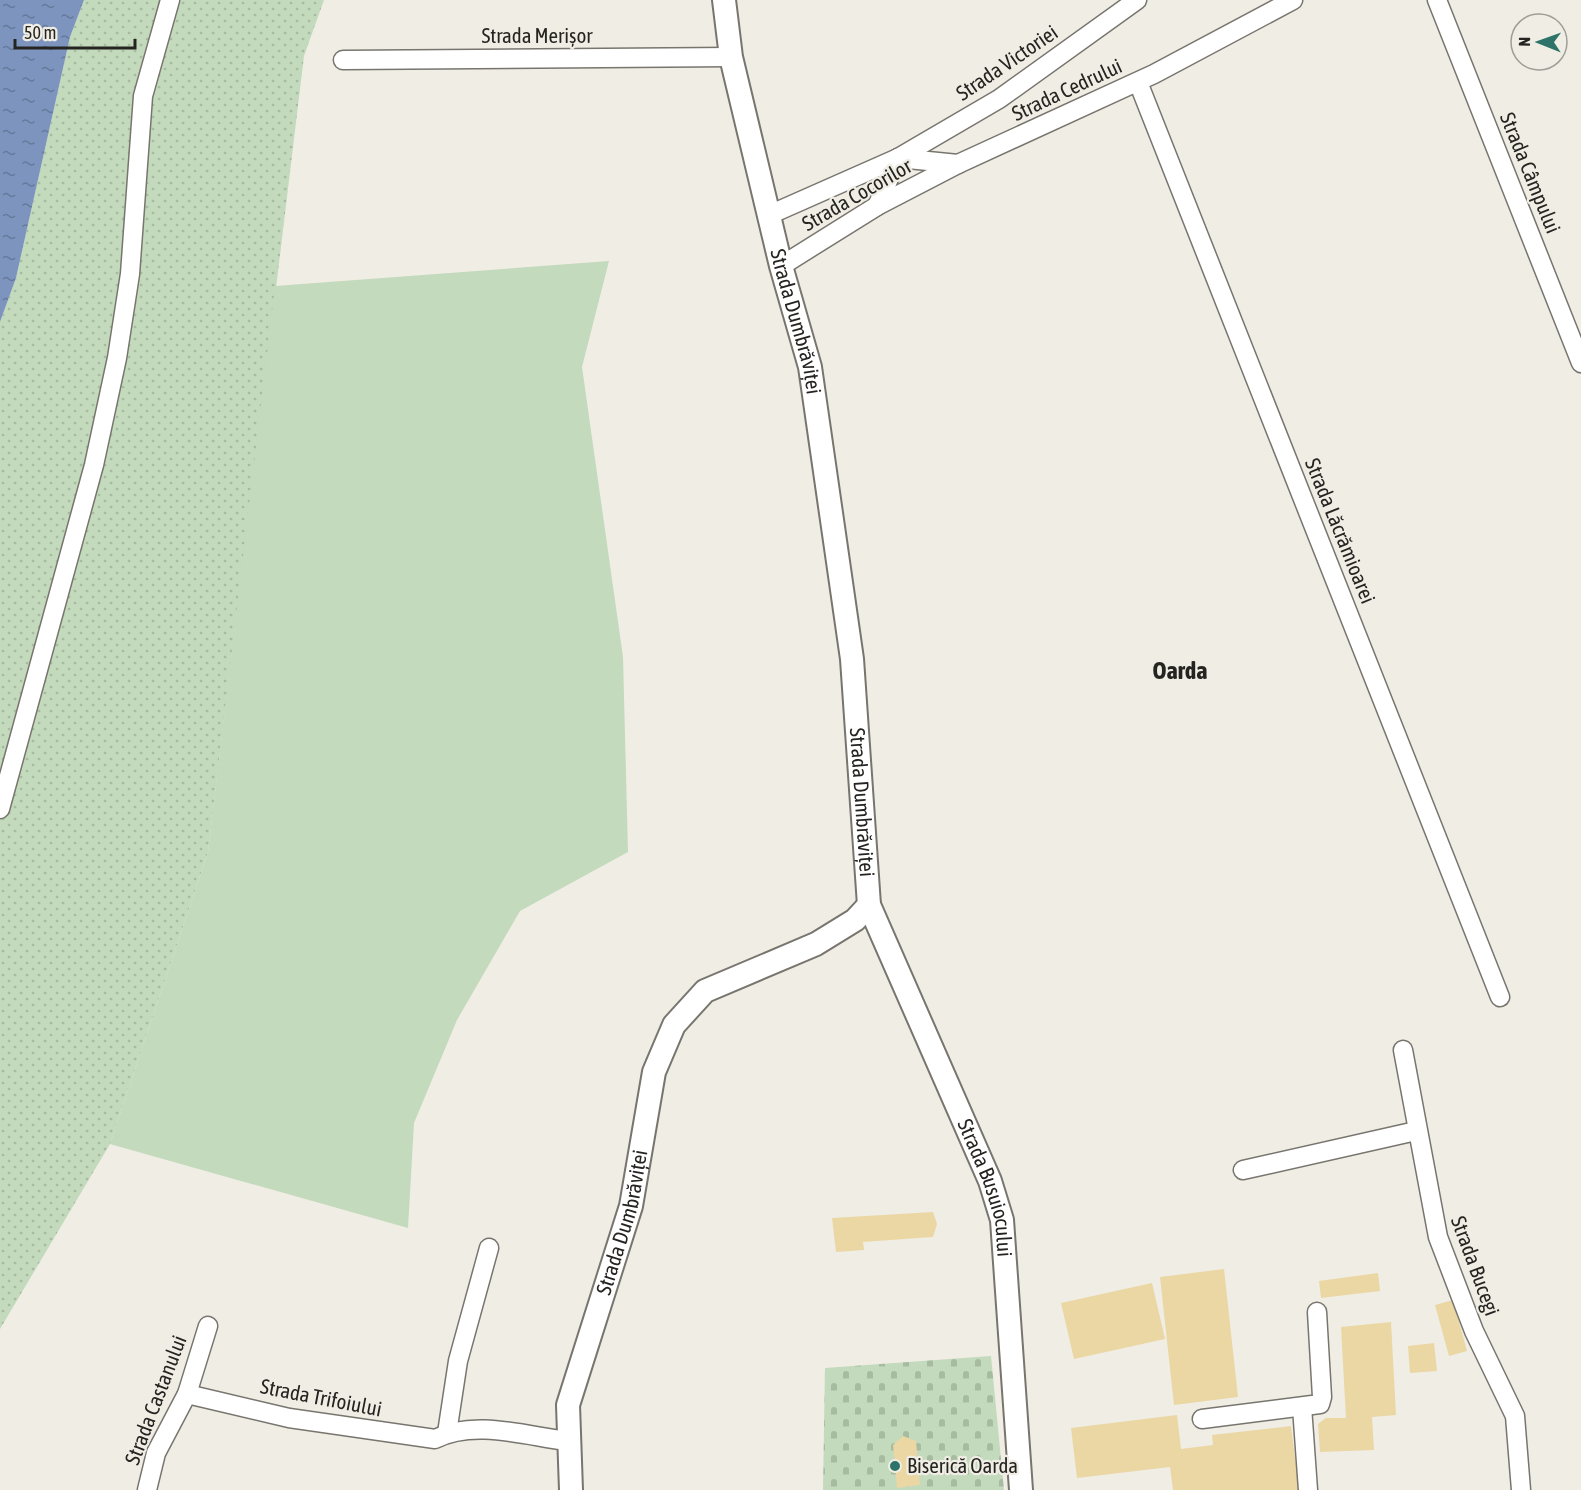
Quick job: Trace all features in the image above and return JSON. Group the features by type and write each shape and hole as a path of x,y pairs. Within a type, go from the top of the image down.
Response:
{"main road":[{"name":"Strada Dumbrăviței","path":"571,1490 567,1405 631,1206 654,1072 674,1025 705,991 816,944 855,920 869,905 852,659 810,367 780,266 731,57 724,0"},
{"name":"Strada Busuiocului","path":"869,905 990,1181 1002,1220 1021,1490"}],"street":[{"path":"0,809 94,465 117,358 130,274 143,96 170,0"},
{"name":"Strada Victoriei","path":"898,158 999,99 1137,0"},
{"name":"Strada Cedrului","path":"958,164 1138,82 1293,0"},
{"name":"Strada Câmpului","path":"1437,0 1581,363"},
{"name":"Strada Merișor","path":"343,60 731,57"},
{"name":"Strada Lăcrămioarei","path":"1138,82 1500,997"},
{"path":"877,206 898,158 958,164"},
{"name":"Strada Cocorilor","path":"769,215 898,158"},
{"name":"Strada Cocorilor","path":"780,266 877,206 958,164"},
{"name":"Strada Bucegi","path":"1403,1050 1416,1131 1438,1237 1474,1331 1515,1416 1521,1490"},
{"path":"1243,1170 1416,1131"},
{"path":"447,1433 458,1361 489,1248"},
{"path":"1202,1419 1315,1407 1320,1404 1322,1397 1317,1312"},
{"name":"Strada Castanului","path":"147,1490 156,1453 187,1394 208,1326"},
{"name":"Strada Trifoiului","path":"187,1394 289,1418 435,1439 447,1433 477,1429 567,1441"},
{"path":"1302,1407 1308,1490"}],"green space":[{"path":"84,0 324,0 304,56 208,852 110,1144 0,1329 0,322 16,278 70,37"},
{"path":"609,261 582,367 623,657 628,852 520,911 457,1020 414,1123 408,1228 110,1144 208,852 275,286"},
{"path":"991,1356 1004,1490 823,1490 825,1368"}],"water":[{"path":"0,0 84,0 70,37 16,278 0,322"}],"building":[{"path":"933,1212 937,1224 933,1237 863,1242 864,1250 836,1252 832,1218"},
{"path":"1224,1269 1238,1397 1174,1405 1160,1277"},
{"path":"1378,1273 1380,1291 1321,1298 1319,1281"},
{"path":"1152,1283 1165,1339 1074,1359 1061,1303"},
{"path":"1453,1300 1467,1351 1449,1356 1435,1305"},
{"path":"1391,1322 1396,1415 1372,1417 1374,1450 1320,1452 1318,1424 1326,1418 1346,1418 1341,1327"},
{"path":"1434,1343 1437,1371 1410,1373 1408,1346"},
{"path":"1177,1415 1181,1449 1213,1445 1212,1435 1291,1426 1299,1490 1173,1490 1170,1467 1077,1478 1071,1428"},
{"path":"903,1436 916,1441 920,1485 897,1488 893,1445"}],"place":[{"name":"Biserică Oarda","path":"895,1466"}],"district":[{"name":"Oarda","path":"1180,671"}]}
